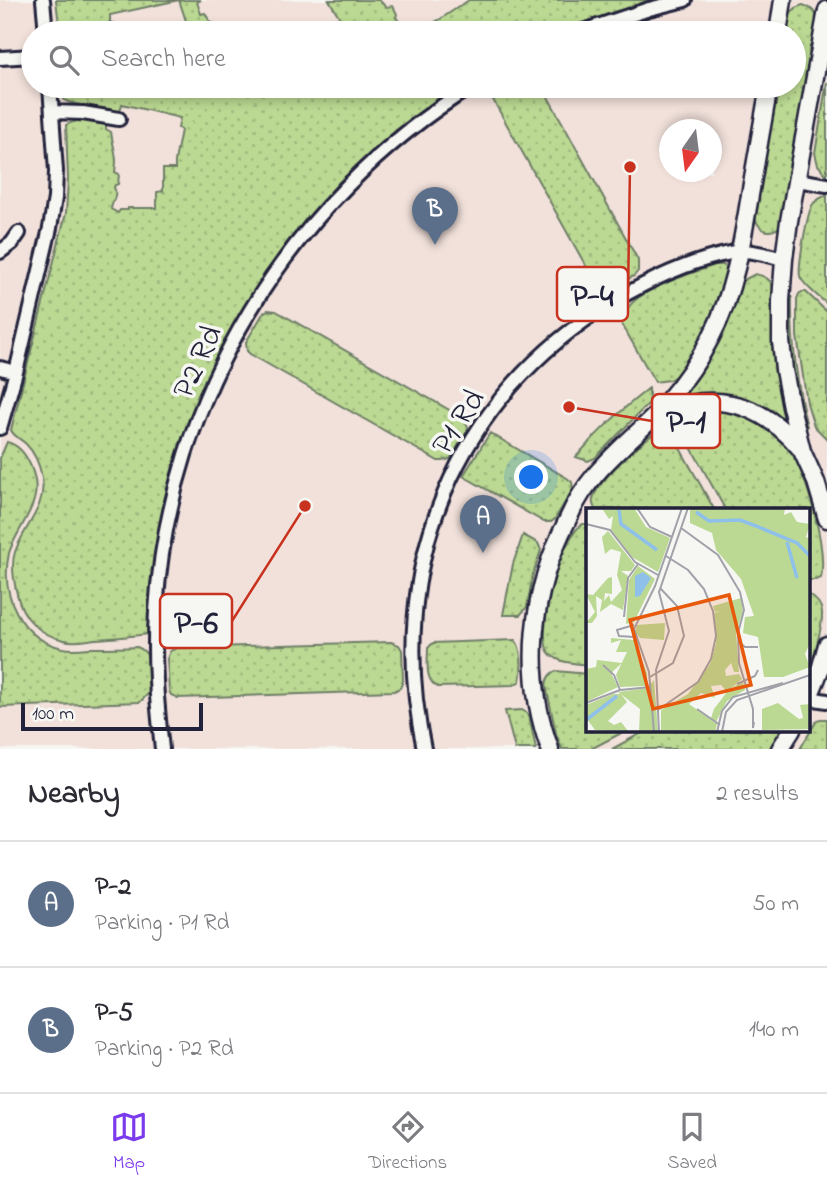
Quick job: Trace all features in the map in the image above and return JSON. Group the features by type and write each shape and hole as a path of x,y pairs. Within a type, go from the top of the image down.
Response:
{"main road":[{"path":"780,21 783,0"},
{"path":"827,10 784,259 781,301 782,351 791,407 802,450 816,482 827,519"},
{"path":"550,749 538,710 534,673 536,617 549,562 566,521 590,481 621,446 658,414 694,366 711,337 729,295 741,251 767,98"},
{"path":"658,414 701,402 738,404 774,422 802,450"},
{"path":"810,694 827,645"},
{"path":"780,749 791,732"}],"street":[{"path":"43,0 45,21"},
{"path":"612,21 685,0"},
{"path":"0,58 21,57"},
{"path":"0,428 16,372 55,198 56,170 51,98"},
{"name":"P2 Rd","path":"162,749 156,698 155,656 156,610 162,553 173,497 186,452 223,359 267,283 320,214 390,145 453,98"},
{"path":"52,112 83,113 120,119"},
{"path":"797,180 827,185"},
{"path":"0,252 12,243 19,233"},
{"path":"741,251 784,259"},
{"name":"P1 Rd","path":"424,749 415,700 412,660 418,583 435,518 451,479 473,438 499,401 523,374 576,326 637,288 676,269 741,251"},
{"path":"0,368 16,372"}],"shaded area":[{"path":"0,0 827,0 827,749 0,749"}],"green space":[{"path":"56,0 179,0 110,15 110,21 59,21"},
{"path":"179,0 201,0 197,2 201,14 205,13 210,21 186,21"},
{"path":"329,0 379,0 386,7 393,6 399,21 342,21"},
{"path":"469,0 655,0 589,21 437,21"},
{"path":"803,5 810,8 818,20 814,43 809,50 813,53 806,93 806,21 789,21 794,9"},
{"path":"827,82 827,176 818,165 815,153"},
{"path":"441,98 339,182 286,244 234,324 197,403 170,485 153,575 149,634 76,641 55,638 33,624 19,603 13,567 15,552 38,507 43,488 41,473 34,456 11,430 66,213 66,125 76,121 90,121 106,124 106,129 111,132 116,156 115,172 119,174 111,209 118,213 128,208 157,208 157,192 163,191 163,169 175,169 181,130 178,128 180,118 122,104 120,112 115,112 64,100"},
{"path":"492,98 549,98 638,260 638,271 634,276 601,293"},
{"path":"775,98 805,98 783,224 775,230 767,231 760,227 755,218"},
{"path":"827,195 827,304 804,283 800,270 811,209 816,201"},
{"path":"715,265 723,265 727,272 705,332 679,374 669,380 655,382 620,321 625,319 628,308 644,294"},
{"path":"755,274 767,278 774,288 787,419 785,421 761,405 742,398 723,395 682,397 711,354 733,311 742,281"},
{"path":"802,292 806,292 827,312 827,439 814,426 807,403 797,336 797,299"},
{"path":"789,297 792,298 794,347 807,427 805,430 792,364"},
{"path":"276,311 465,419 467,432 450,459 438,461 250,354 246,342 264,312"},
{"path":"649,388 649,403 595,458 588,461 576,457 593,438"},
{"path":"709,408 743,412 770,429 789,448 802,475 814,512 821,548 821,578 810,580 810,508 724,508 682,431 682,419 693,411"},
{"path":"663,429 672,434 713,508 595,508 593,499 603,482 634,449"},
{"path":"490,433 572,482 573,489 551,522 544,522 463,476"},
{"path":"7,442 21,450 31,466 35,484 32,507 9,553 8,584 16,612 35,635 63,648 137,647 143,650 149,660 151,691 140,702 0,707 0,458"},
{"path":"586,524 586,665 555,658 548,651 545,640 545,624 553,583 575,531"},
{"path":"523,535 538,543 541,550 527,607 520,615 503,615 513,564"},
{"path":"810,595 822,612 810,668"},
{"path":"515,640 521,654 521,665 520,681 514,685 438,687 431,680 428,648 433,643"},
{"path":"391,642 399,645 402,650 403,681 400,688 394,691 178,698 169,691 167,659 170,651 177,648"},
{"path":"556,671 586,674 586,732 623,732 591,749 562,749 546,686 552,673"},
{"path":"522,710 529,716 536,749 515,749 505,711"},
{"path":"827,719 827,749 800,749 816,722"},
{"path":"643,732 782,732 769,749 612,749"}],"place":[{"name":"P-4","path":"630,167"},
{"name":"P-5","path":"435,245"},
{"name":"P-1","path":"569,407"},
{"name":"P-6","path":"305,506"},
{"name":"P-2","path":"483,553"}]}
